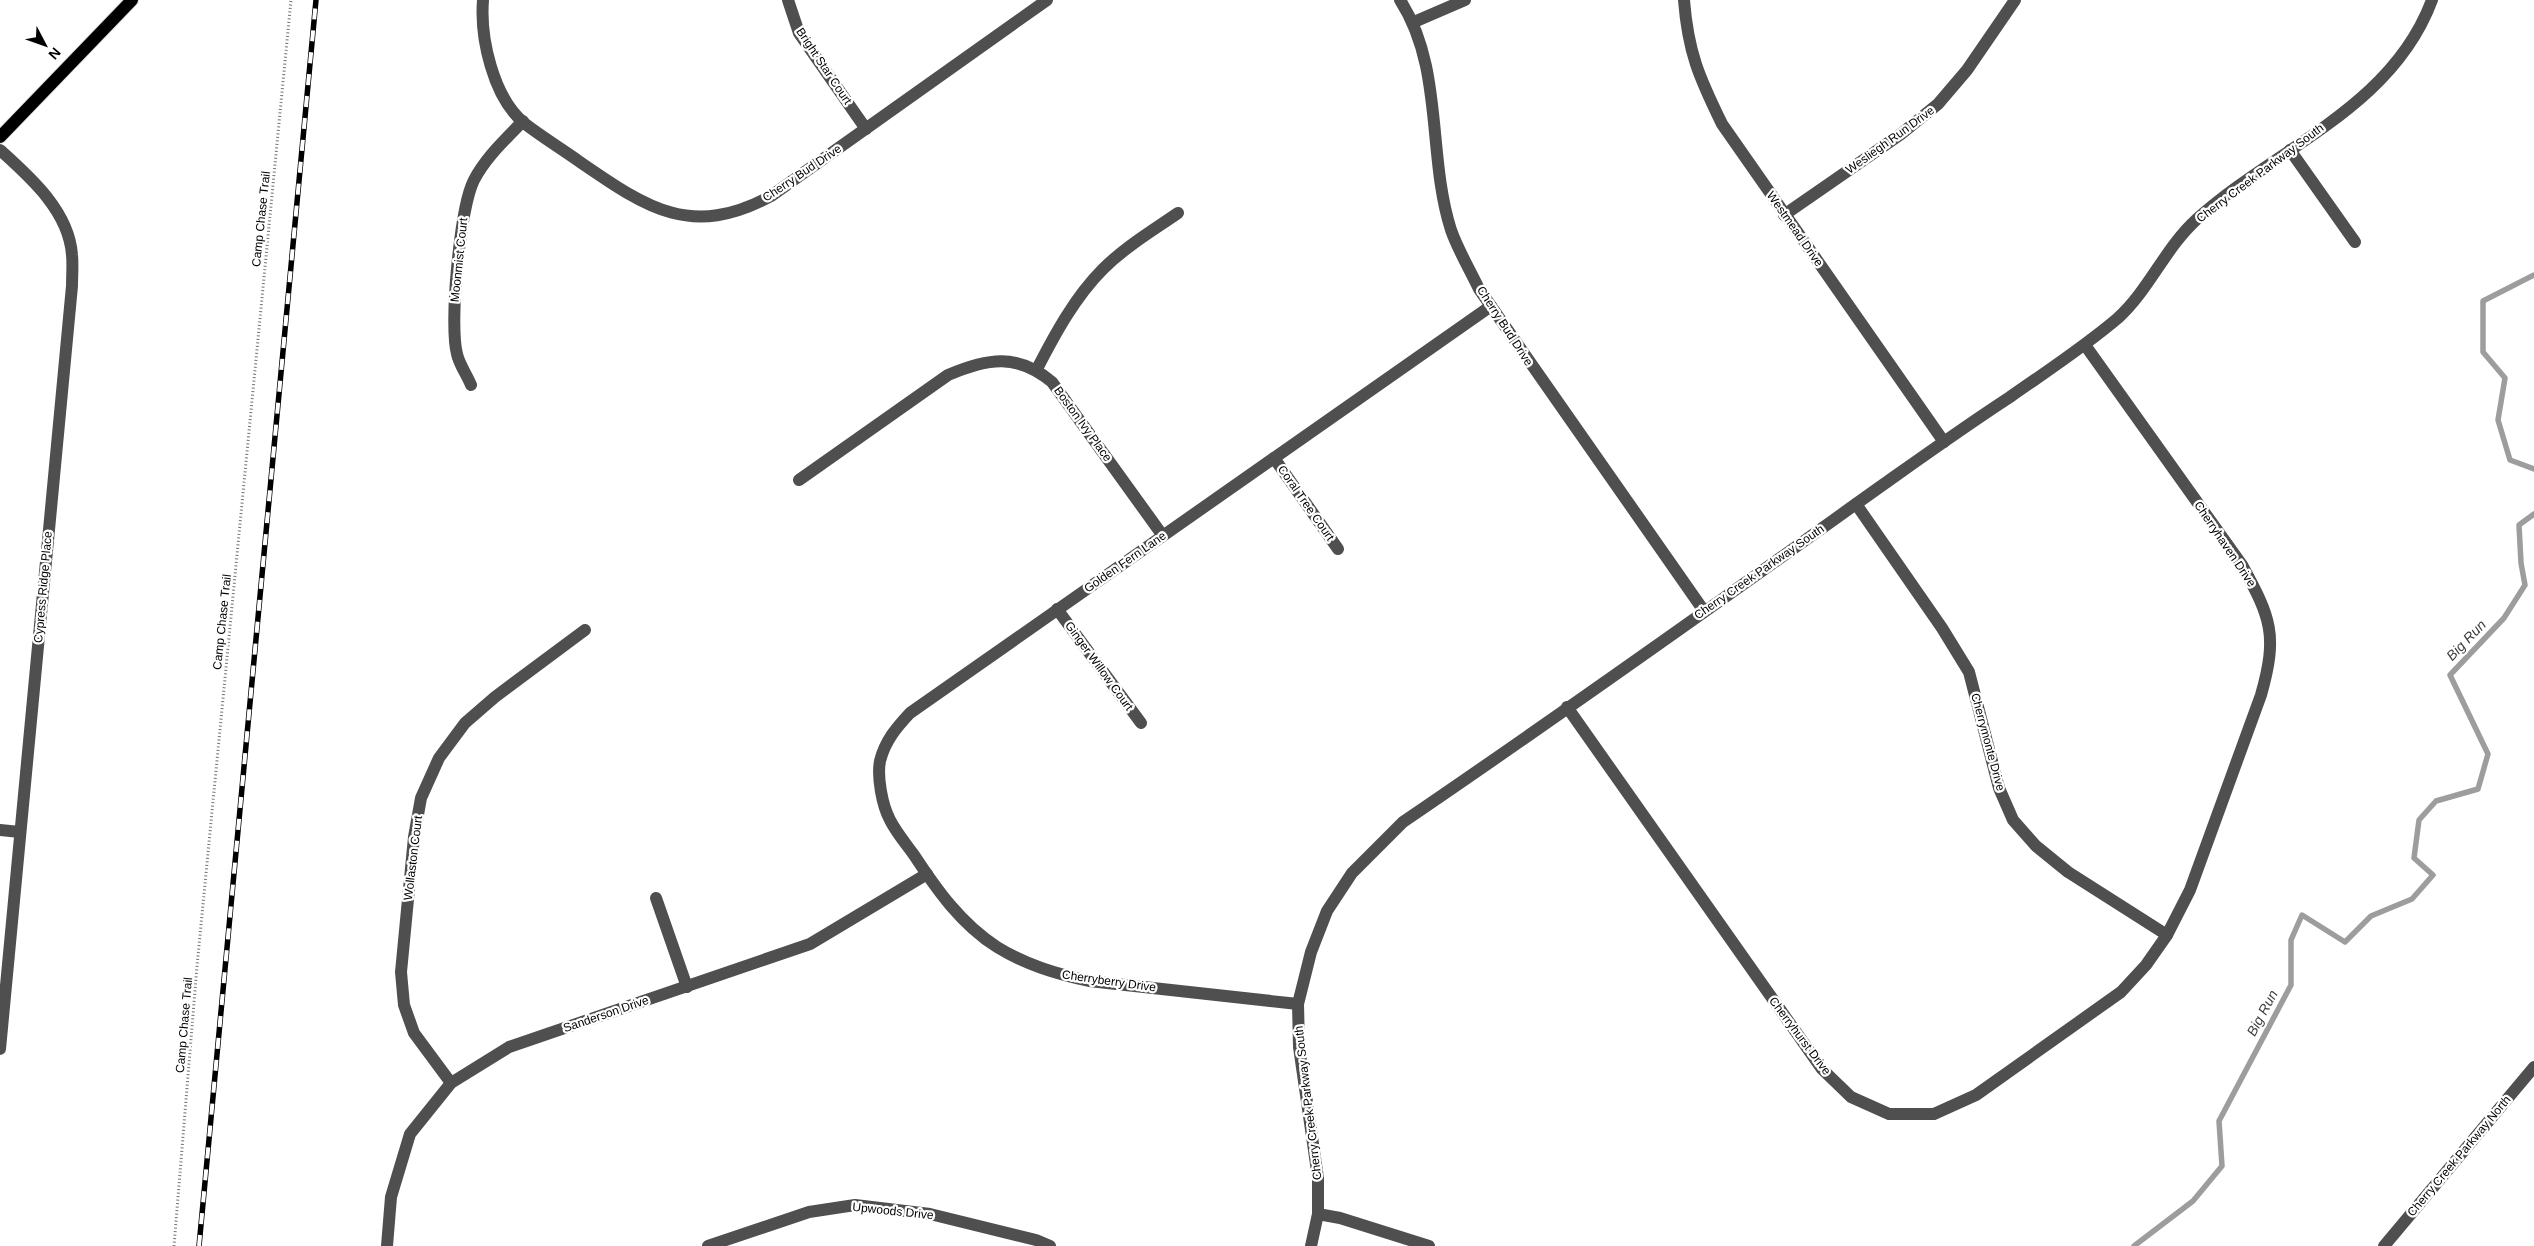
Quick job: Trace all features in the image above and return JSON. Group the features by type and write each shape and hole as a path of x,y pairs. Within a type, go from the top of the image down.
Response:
{"main road":[{"path":"0,137 132,0"}],"street":[{"name":"Cherry Bud Drive","path":"483,0 484,42 493,70 505,98 523,122 631,197 655,209 701,217 730,213 758,202 866,129 1047,0"},
{"name":"Bright Star Court","path":"788,0 799,33 866,129"},
{"name":"Cherry Bud Drive","path":"1400,0 1414,22 1423,50 1439,168 1452,230 1479,289 1704,611"},
{"path":"1414,22 1464,0"},
{"name":"Westmead Drive","path":"1684,0 1686,33 1697,74 1722,124 1944,442"},
{"name":"Wesliegh Run Drive","path":"1784,215 1901,134 1938,104 1967,70 2015,0"},
{"name":"Cherry Creek Parkway South","path":"1311,1246 1318,1214 1318,1178 1299,1047 1298,1004 1311,952 1327,911 1352,873 1402,822 2085,345 2122,314 2148,282 2168,251 2196,220 2367,95 2399,61 2423,25 2432,0"},
{"name":"Moonmist Court","path":"472,385 457,354 453,320 463,217 473,182 489,156 523,122"},
{"name":"Cypress Ridge Place","path":"0,150 33,180 50,202 65,228 72,254 71,296 0,1049"},
{"path":"2290,150 2355,242"},
{"path":"1037,369 1055,334 1102,269 1127,249 1178,214"},
{"name":"Golden Fern Lane","path":"927,874 890,820 881,788 880,762 890,735 910,713 1491,306"},
{"name":"Cherryhaven Drive","path":"2085,345 2242,565 2263,602 2272,645 2270,664 2261,695 2190,890 2167,935"},
{"name":"Boston Ivy Place","path":"799,480 948,375 973,364 999,361 1022,363 1037,369 1052,382 1163,536"},
{"name":"Coral Tree Court","path":"1274,458 1338,549"},
{"name":"Cherrymonte Drive","path":"1856,504 1942,628 1969,672 1999,788 2014,820 2036,846 2068,872 2167,935"},
{"name":"Ginger Willow Court","path":"1057,609 1141,723"},
{"name":"Wollaston Court","path":"451,1083 414,1034 404,1005 401,972 414,837 421,798 439,758 465,723 495,697 585,630"},
{"name":"Cherryhurst Drive","path":"1568,707 1822,1069 1851,1097 1889,1114 1934,1114 1976,1096 2120,992 2146,965 2167,935"},
{"path":"0,830 20,832"},
{"name":"Sanderson Drive","path":"387,1246 391,1197 410,1134 451,1083 509,1047 810,944 927,874"},
{"name":"Cherryberry Drive","path":"927,874 945,900 970,926 997,946 1026,963 1058,974 1090,981 1298,1004"},
{"path":"656,898 687,987"},
{"name":"Cherry Creek Parkway North","path":"2384,1246 2534,1067"},
{"name":"Upwoods Drive","path":"708,1246 809,1212 855,1205 930,1214 1036,1240 1050,1246"},
{"path":"1318,1214 1340,1218 1429,1246"}],"path":[{"name":"Camp Chase Trail","path":"174,1246 197,966 291,0"}],"waterway":[{"name":"Big Run","path":"2534,275 2483,301 2483,352 2505,378 2498,420 2510,460 2534,469"},
{"name":"Big Run","path":"2134,1246 2193,1201 2222,1166 2219,1121 2291,985 2291,940 2302,915 2345,942 2371,916 2412,899 2433,875 2414,858 2419,820 2436,801 2478,789 2488,754 2450,675 2504,618 2525,585 2521,563 2519,525 2534,514"}],"railway":[{"path":"199,1246 316,0"}]}
